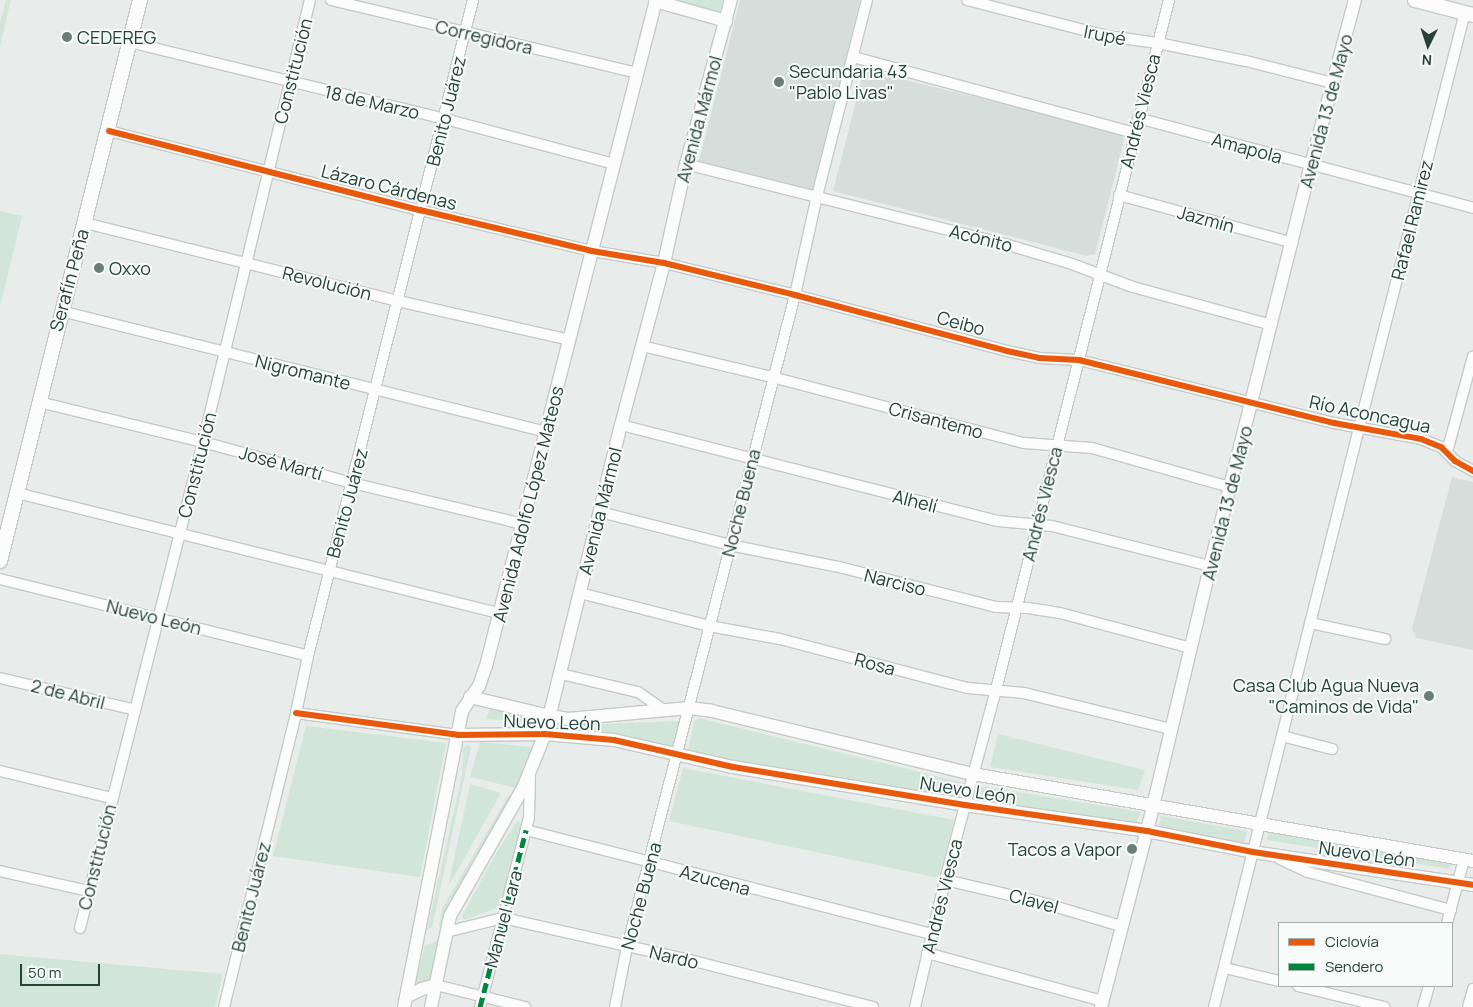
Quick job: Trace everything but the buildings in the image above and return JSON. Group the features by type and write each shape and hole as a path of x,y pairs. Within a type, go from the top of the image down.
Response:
{"main road":[{"name":"Serafín Peña","path":"0,561 61,311 109,131 140,0"},
{"path":"1415,0 1469,14"}],"street":[{"name":"Constitución","path":"80,928 203,442 310,0"},
{"name":"Corregidora","path":"331,0 637,73"},
{"name":"Benito Juárez","path":"224,1007 296,713 308,656 420,210 445,119 473,0"},
{"name":"Avenida Mármol","path":"431,1007 446,932 456,905 530,773 545,734 621,425 664,264 686,164 731,0"},
{"name":"Noche Buena","path":"615,1007 627,947 650,863 772,377 795,295 817,196 867,0"},
{"name":"Irupé","path":"967,0 1106,36 1158,43 1246,62 1333,84"},
{"name":"Andrés Viesca","path":"916,1007 945,880 996,690 1098,274 1168,0"},
{"name":"Avenida 13 de Mayo","path":"1102,1004 1147,831 1210,566 1355,0"},
{"path":"656,1 726,21"},
{"name":"Avenida Adolfo López Mateos","path":"405,1002 462,711 470,697 476,692 483,675 500,613 656,1"},
{"name":"Rafael Ramirez","path":"1214,1007 1358,428 1419,193 1469,14"},
{"name":"18 de Marzo","path":"129,42 445,119 614,164"},
{"path":"853,56 1134,133"},
{"name":"Amapola","path":"1138,118 1473,208"},
{"name":"Lázaro Cárdenas","path":"109,131 268,173 420,210 592,251 664,264"},
{"name":"Acónito","path":"686,164 1005,244 1072,264 1154,293 1272,324"},
{"name":"Jazmín","path":"1119,195 1293,242"},
{"name":"Revolución","path":"84,223 398,301 570,340"},
{"name":"Ceibo","path":"664,264 795,295 1007,351 1039,358 1078,360 1252,403"},
{"name":"Nigromante","path":"61,311 546,432"},
{"name":"Crisantemo","path":"642,346 772,377 1024,443 1092,448 1230,487"},
{"path":"1447,452 1470,381 1473,356"},
{"name":"José Martí","path":"38,402 203,442 352,483 523,524"},
{"name":"Río Aconcagua","path":"1252,403 1358,428 1421,439 1447,452 1455,461 1473,471"},
{"name":"Alhelí","path":"621,425 752,460 998,521 1037,525 1088,535 1210,566"},
{"path":"16,493 500,613"},
{"name":"Narciso","path":"600,512 730,545 843,568 996,608 1016,607 1060,613 1191,648"},
{"name":"Nuevo León","path":"0,579 308,656"},
{"name":"Rosa","path":"580,593 709,626 780,639 968,688 1024,693 1171,729"},
{"path":"1310,623 1385,639"},
{"path":"561,674 638,692 664,710"},
{"name":"2 de Abril","path":"0,678 135,710"},
{"name":"Nuevo León","path":"470,697 550,716 577,718 689,708 725,713 973,774 1469,860"},
{"path":"296,713 458,735"},
{"name":"Nuevo León","path":"458,735 545,734 614,740 677,756 732,767 966,805 1147,831 1253,852 1473,885"},
{"path":"1282,736 1332,749"},
{"path":"0,772 112,798"},
{"path":"526,830 531,797 530,773"},
{"name":"Azucena","path":"526,830 932,934"},
{"name":"Manuel Lara","path":"480,1007 526,830"},
{"path":"1270,854 1308,872 1451,910"},
{"path":"1447,922 1458,882 1469,860"},
{"path":"0,871 89,891"},
{"name":"Clavel","path":"945,880 1040,902 1122,926"},
{"name":"Nardo","path":"446,932 503,918 872,1007"},
{"path":"928,952 1102,1004"},
{"path":"1225,968 1278,981"},
{"path":"405,1002 422,988 436,985 525,1007"},
{"path":"1302,987 1384,1007"},
{"path":"1423,1007 1429,987"},
{"path":"1468,1007 1473,989"}],"shaded area":[{"name":"Secundaria 43 \"Pablo Livas\"","path":"740,0 860,0 813,193 698,165"},
{"path":"864,70 1122,133 1124,140 1095,254 1087,256 833,191"},
{"path":"1452,477 1473,482 1473,650 1416,638 1412,629"}],"green space":[{"path":"6,0 11,0 0,46 0,23"},
{"path":"664,0 723,0 720,12 713,15"},
{"path":"0,211 22,216 0,307"},
{"path":"490,708 535,718 530,722 486,719"},
{"path":"699,718 964,783 958,803 687,756 694,721"},
{"path":"679,721 679,727 671,750 567,732 568,725"},
{"path":"306,726 446,743 420,877 273,856"},
{"path":"998,734 1145,770 1138,790 990,767"},
{"path":"480,742 531,747 534,752 516,788 470,777"},
{"path":"468,744 471,747 432,927 427,930 462,775 463,749"},
{"path":"683,768 954,820 939,878 669,821"},
{"path":"470,784 501,793 448,887"},
{"path":"981,786 1141,812 1135,826 975,805"},
{"path":"514,794 446,908 443,925 439,926 442,909 508,796"},
{"path":"1161,816 1247,831 1244,844 1158,830"},
{"path":"517,821 522,824 502,906 464,920 462,916 498,850"},
{"path":"1269,830 1451,860 1450,869 1267,840"},
{"path":"439,940 430,984 413,991 425,946"},
{"path":"0,954 223,974 215,1007 0,1007"}],"marked path":[{"path":"480,1007 526,830"}],"cycle path":[{"path":"109,131 420,210 592,251 664,263 795,295 1007,351 1039,358 1079,360 1334,423 1421,439 1441,447 1455,461 1473,471"},
{"path":"296,713 458,735 545,734 614,740 733,767 965,805 1147,831 1253,852 1473,885"}],"place":[{"name":"CEDEREG","path":"67,37"},
{"name":"Secundaria 43 \"Pablo Livas\"","path":"779,82"},
{"name":"Oxxo","path":"99,268"},
{"name":"Casa Club Agua Nueva \"Caminos de Vida\"","path":"1429,696"},
{"name":"Tacos a Vapor","path":"1132,849"}]}
